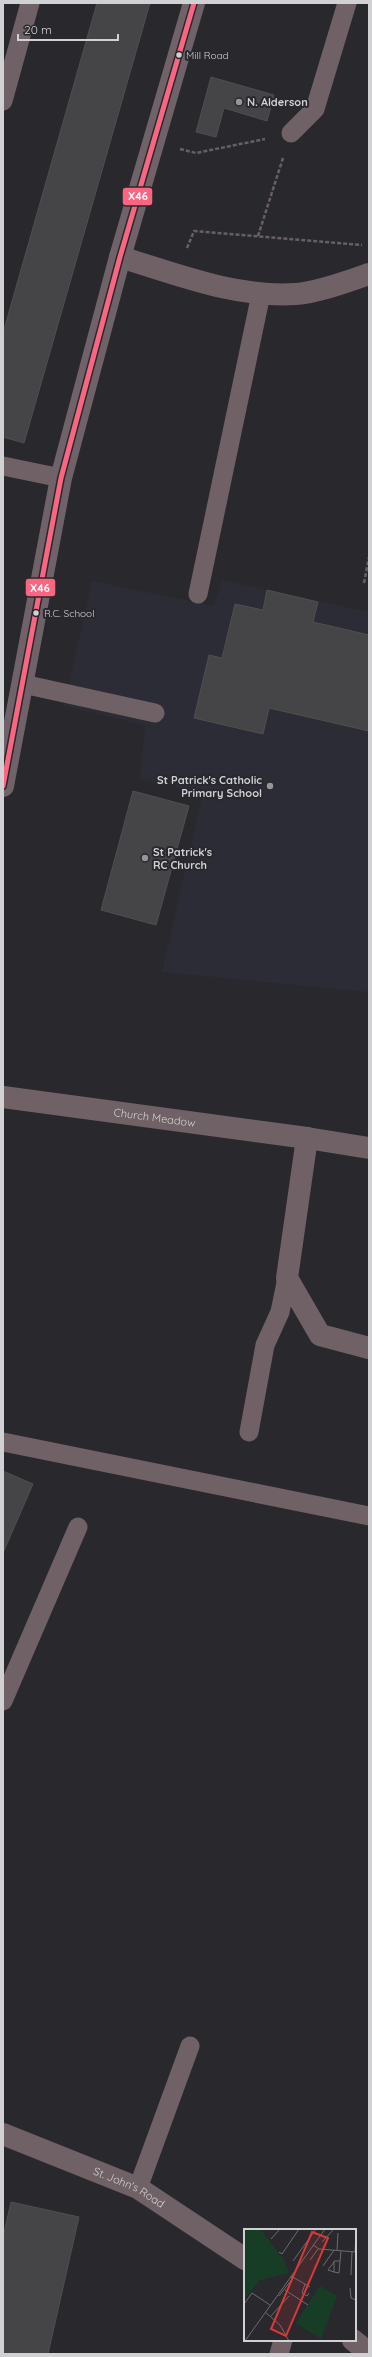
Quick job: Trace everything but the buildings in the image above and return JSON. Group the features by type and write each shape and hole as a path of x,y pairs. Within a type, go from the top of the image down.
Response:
{"main road":[{"path":"3,786 61,478 120,257 155,142 194,3"}],"street":[{"path":"120,257 175,274 236,290 261,294 297,294 369,274"},
{"name":"Church Meadow","path":"3,1097 307,1138 369,1148"},
{"path":"307,1138 287,1278 320,1335 369,1348"},
{"name":"St. John's Road","path":"3,2134 138,2188 244,2258"},
{"path":"354,2341 369,2353"}],"lane":[{"path":"3,101 30,3"},
{"path":"291,133 315,109 347,3"},
{"path":"198,594 261,294"},
{"path":"3,466 61,478"},
{"path":"22,684 155,713"},
{"path":"249,1432 265,1345 280,1312 287,1278"},
{"path":"3,1442 369,1516"},
{"path":"3,1701 78,1528"},
{"path":"138,2188 190,2046"},
{"path":"279,2354 283,2341"}],"path":[{"path":"155,142 196,153 291,133 258,236"},
{"path":"175,274 194,231 369,245"},
{"path":"364,583 369,557"}],"shaded area":[{"name":"St Patrick's Catholic Primary School","path":"222,580 369,612 369,992 162,972 203,793 140,779 145,725 64,706 92,581 214,606"}],"transit line":[{"name":"X46","path":"3,786 61,478 120,257 194,3"}],"place":[{"name":"Mill Road","path":"179,55"},
{"name":"N. Alderson","path":"239,102"},
{"name":"R.C. School","path":"36,613"},
{"name":"St Patrick's Catholic Primary School","path":"270,786"},
{"name":"St Patrick's RC Church","path":"145,858"}]}
